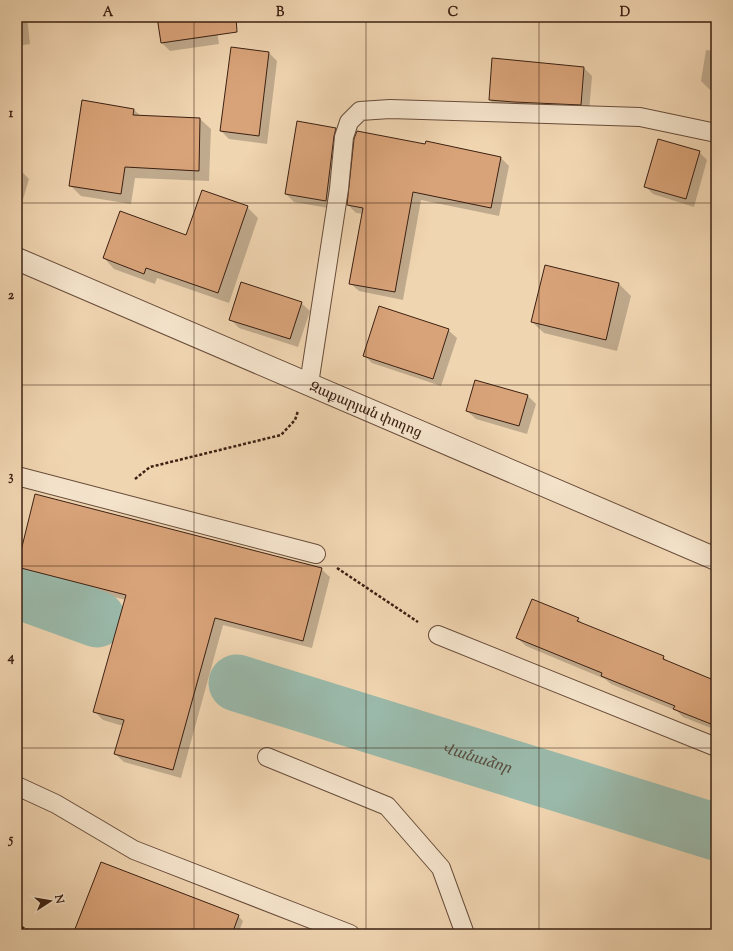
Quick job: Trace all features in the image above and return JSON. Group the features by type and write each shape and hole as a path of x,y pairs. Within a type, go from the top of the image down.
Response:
{"street":[{"name":"Զաքարյան փողոց","path":"17,259 716,559"}],"lane":[{"path":"309,384 339,189 344,137 349,122 360,110 390,109 640,117 716,133"},
{"path":"17,476 316,554"},
{"path":"438,635 716,747"},
{"path":"267,757 387,806 441,868 465,934"},
{"path":"17,786 56,804 134,850 350,934"}],"path":[{"path":"111,501 150,467 281,435 295,420 309,384"},
{"path":"316,554 438,635"},
{"path":"17,926 37,934"}],"building":[{"path":"157,17 236,17 237,32 161,43"},
{"path":"231,47 269,52 259,136 220,131"},
{"path":"492,58 584,67 581,105 489,100"},
{"path":"82,100 134,109 133,115 200,118 199,171 125,167 121,194 69,186"},
{"path":"297,121 336,128 326,201 285,194"},
{"path":"357,131 425,144 426,141 501,157 491,208 413,192 395,292 349,284 363,208 347,205 354,139"},
{"path":"658,139 700,151 686,199 644,187"},
{"path":"202,190 248,206 218,293 146,268 144,274 103,258 120,211 186,235"},
{"path":"545,265 619,283 606,340 531,322"},
{"path":"241,282 302,302 290,339 229,320"},
{"path":"379,306 449,329 433,379 363,356"},
{"path":"475,380 528,395 519,426 466,411"},
{"path":"35,494 322,568 303,641 215,618 173,770 114,754 124,720 93,712 126,595 17,567"},
{"path":"532,599 579,618 577,621 664,656 663,659 716,681 716,726 673,709 675,706 601,676 602,673 516,638"},
{"path":"101,862 239,915 232,934 73,934"}],"waterway":[{"name":"Վանաձոր","path":"17,590 97,619"},
{"name":"Վանաձոր","path":"237,683 716,832"}]}
